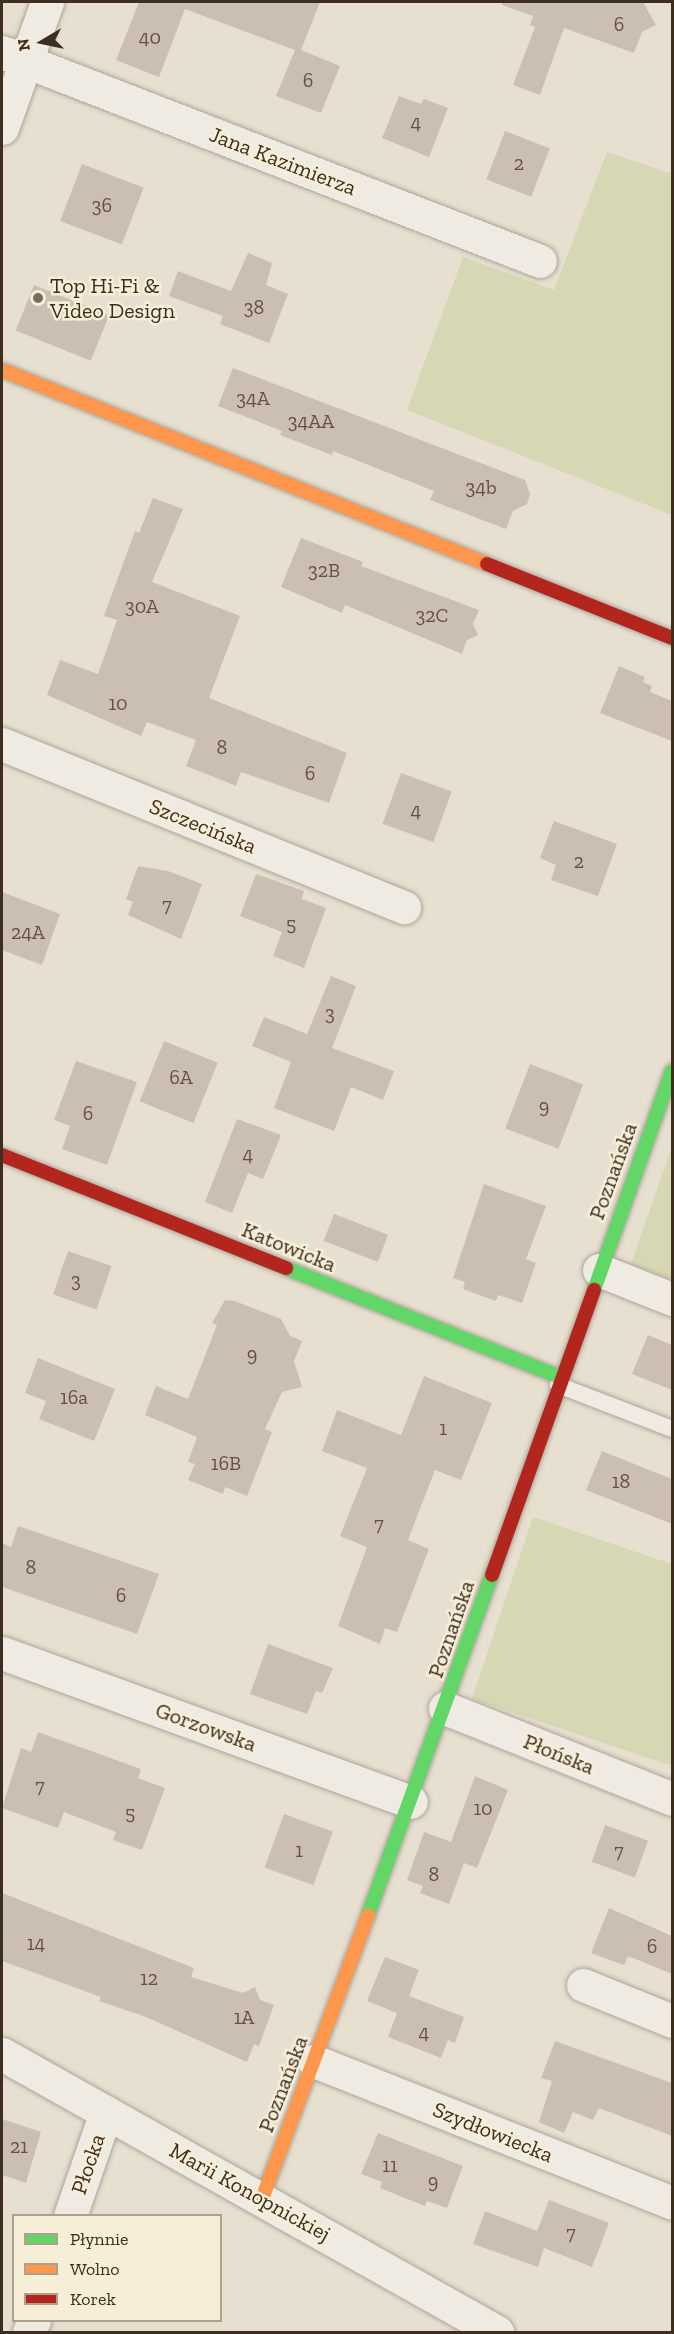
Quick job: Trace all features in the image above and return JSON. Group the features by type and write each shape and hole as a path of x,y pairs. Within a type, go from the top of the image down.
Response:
{"street":[{"path":"2,128 13,57 47,2"},
{"name":"Jana Kazimierza","path":"13,57 540,261"},
{"path":"2,370 672,638"},
{"name":"Szczecińska","path":"2,744 404,907"},
{"name":"Poznańska","path":"262,2199 446,1708 559,1381 672,1071"},
{"name":"Katowicka","path":"2,1155 559,1381"},
{"path":"599,1270 672,1299"},
{"name":"Gorzowska","path":"2,1653 411,1802"},
{"name":"Płońska","path":"446,1708 672,1799"},
{"path":"583,1985 672,2021"},
{"name":"Marii Konopnickiej","path":"2,2054 497,2332"},
{"name":"Szydłowiecka","path":"314,2061 672,2203"},
{"name":"Płocka","path":"71,2214 106,2112"}],"lane":[{"path":"559,1381 672,1429"}],"green space":[{"path":"607,152 672,174 672,515 407,410 463,257 554,290"},
{"path":"672,1146 672,1280 631,1264"},
{"path":"533,1517 672,1564 672,1766 472,1699"}],"building":[{"path":"139,2 320,2 301,50 340,66 321,113 276,96 295,50 185,9 159,77 116,60"},
{"path":"503,2 643,2 656,25 642,32 634,53 564,28 540,95 513,85 535,27 530,25 533,16 502,5"},
{"path":"399,96 421,104 424,99 448,108 429,157 382,138"},
{"path":"505,131 550,148 531,197 486,180"},
{"path":"82,164 144,188 122,245 60,221"},
{"path":"248,253 272,263 266,285 288,294 269,343 220,324 223,316 169,296 178,271 231,291"},
{"path":"34,285 109,315 91,361 16,330"},
{"path":"233,368 525,480 530,494 527,504 513,511 506,529 430,500 434,491 333,451 332,455 280,435 282,431 218,406"},
{"path":"153,498 183,509 152,582 240,616 209,698 347,753 329,803 241,772 236,786 186,766 196,740 147,722 141,736 47,695 60,660 98,674 117,620 104,616 135,531 139,533"},
{"path":"301,538 363,562 361,566 479,610 473,624 478,635 467,640 462,654 345,605 342,613 281,587"},
{"path":"619,666 645,677 643,682 652,686 650,692 672,701 672,741 600,713"},
{"path":"401,773 452,791 433,842 383,824"},
{"path":"554,821 617,844 598,896 551,880 556,865 540,858"},
{"path":"138,866 168,871 202,884 181,939 128,915 133,902 126,899"},
{"path":"256,874 304,891 302,899 326,908 304,968 273,956 282,932 240,916"},
{"path":"2,892 60,914 42,965 2,950"},
{"path":"331,976 356,986 332,1048 394,1071 383,1100 351,1087 334,1131 274,1108 291,1062 252,1046 264,1017 307,1034"},
{"path":"164,1041 218,1063 193,1123 140,1101"},
{"path":"76,1061 137,1082 107,1165 62,1149 70,1126 54,1120"},
{"path":"530,1064 583,1084 558,1149 505,1128"},
{"path":"237,1119 281,1135 263,1179 248,1173 232,1213 205,1202"},
{"path":"484,1184 546,1206 526,1259 536,1263 522,1303 498,1295 496,1301 463,1289 465,1282 453,1278"},
{"path":"334,1214 388,1235 378,1262 324,1241"},
{"path":"68,1251 111,1266 97,1309 53,1294"},
{"path":"225,1300 235,1301 281,1319 290,1336 302,1341 294,1361 302,1387 282,1392 265,1429 272,1432 247,1496 225,1487 223,1494 188,1480 195,1464 188,1462 197,1437 145,1415 156,1386 188,1399 217,1325 212,1323"},
{"path":"648,1335 672,1345 672,1390 632,1374"},
{"path":"38,1358 115,1389 94,1441 39,1419 46,1401 25,1393"},
{"path":"424,1376 492,1403 461,1480 435,1470 408,1540 429,1549 397,1632 385,1628 380,1644 338,1626 367,1547 340,1536 367,1468 322,1451 337,1410 401,1435"},
{"path":"602,1451 672,1479 672,1524 586,1490"},
{"path":"18,1526 159,1574 137,1634 2,1587 2,1543 11,1547"},
{"path":"268,1644 333,1668 322,1693 316,1691 307,1714 250,1694"},
{"path":"38,1732 141,1769 138,1778 165,1788 142,1850 113,1840 116,1832 64,1812 58,1828 2,1808 21,1748 31,1752"},
{"path":"475,1776 508,1790 477,1868 464,1863 449,1904 420,1893 423,1886 407,1880 424,1832 451,1842"},
{"path":"284,1814 333,1832 313,1885 265,1868"},
{"path":"605,1825 648,1841 635,1877 592,1862"},
{"path":"2,1893 194,1968 191,1977 243,1993 255,1987 260,2000 274,2005 259,2046 254,2044 247,2062 146,2017 99,2001 101,1997 2,1961"},
{"path":"609,1908 672,1936 672,1974 628,1956 624,1965 591,1953"},
{"path":"385,1957 419,1970 409,1996 464,2017 455,2043 448,2040 441,2058 388,2037 397,2013 367,2001"},
{"path":"555,2041 672,2083 672,2136 599,2108 593,2120 573,2112 564,2133 539,2122 552,2081 541,2078"},
{"path":"2,2119 41,2132 26,2183 2,2175"},
{"path":"378,2133 463,2166 447,2208 427,2201 425,2206 402,2197 380,2188 382,2182 361,2174"},
{"path":"549,2200 609,2223 592,2267 544,2248 538,2267 473,2244 485,2211 537,2231"}],"traffic: fast":[{"path":"594,1290 672,1071"},
{"path":"286,1268 560,1377"},
{"path":"368,1915 492,1575"}],"traffic: slow":[{"path":"2,370 487,564"},
{"path":"262,2199 368,1915"}],"traffic: jam":[{"path":"487,564 672,638"},
{"path":"2,1155 286,1268"},
{"path":"492,1575 594,1290"}],"place":[{"name":"Top Hi-Fi & Video Design","path":"38,298"}]}
